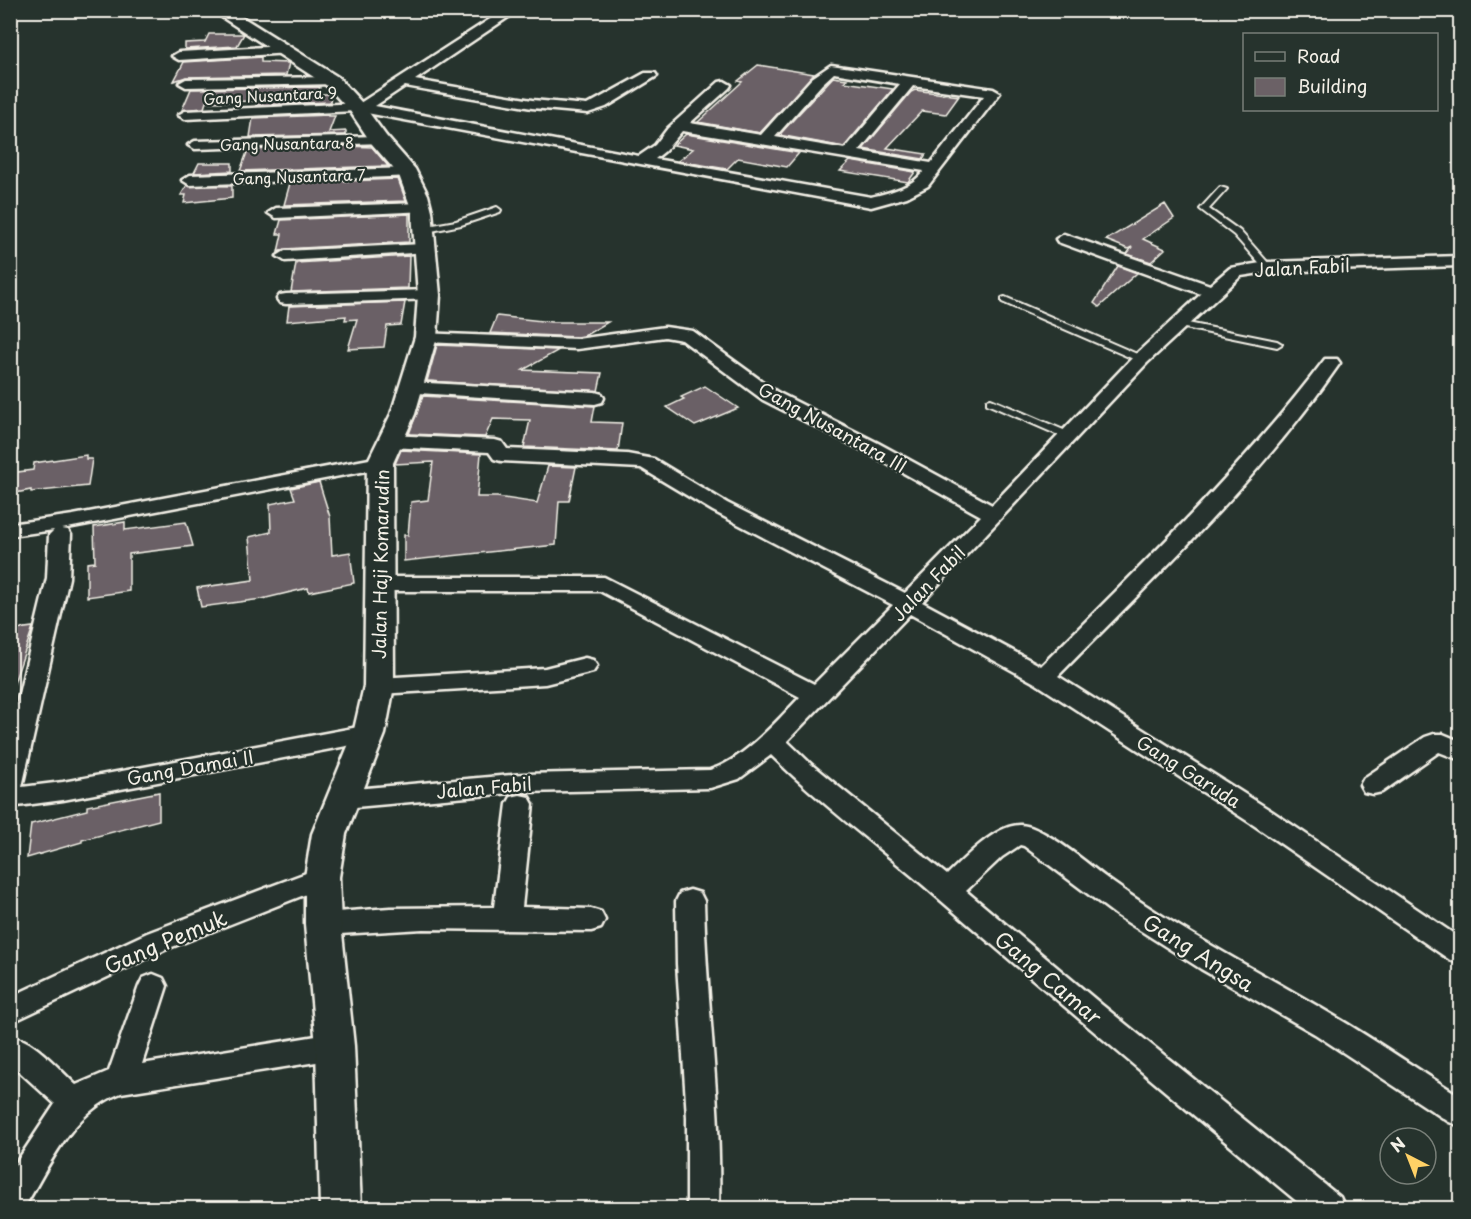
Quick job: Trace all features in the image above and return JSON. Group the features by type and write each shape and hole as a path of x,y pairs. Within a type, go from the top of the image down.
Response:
{"street":[{"name":"Jalan Haji Komarudin","path":"219,10 332,81 360,108 379,140 408,173 418,195 429,295 426,337 409,387 403,414 385,452 379,584 379,686 369,734 329,834 322,877 323,924 335,1046 340,1209"},
{"path":"360,108 513,10"},
{"path":"179,56 284,51"},
{"path":"765,140 831,69 910,81"},
{"path":"403,82 532,104 588,109 650,76"},
{"path":"186,83 332,81"},
{"path":"849,154 910,81"},
{"name":"Gang Nusantara 9","path":"185,116 360,108 871,202 902,194 922,183 993,93 910,81"},
{"path":"642,161 660,148 679,126 724,85"},
{"path":"679,126 933,168"},
{"name":"Gang Nusantara 8","path":"195,145 379,140"},
{"name":"Gang Nusantara 7","path":"190,180 408,173"},
{"path":"276,213 422,229"},
{"path":"285,256 422,229"},
{"path":"1064,239 1213,292"},
{"name":"Jalan Fabil","path":"344,799 523,783 710,779 730,773 772,741 909,604 1142,359 1236,272 1267,267 1461,261"},
{"path":"286,299 429,295"},
{"name":"Gang Nusantara III","path":"426,337 577,344 665,332 687,335 770,396 872,447 994,515"},
{"path":"1043,677 1186,535 1298,410 1331,363"},
{"path":"409,387 595,398"},
{"name":"Gang Garuda","path":"10,530 73,521 385,452 495,446 501,454 647,463 720,507 909,604 1043,677 1264,819 1461,952"},
{"path":"10,786 58,579 60,535"},
{"path":"379,584 604,584 817,696"},
{"path":"379,686 545,676 585,666"},
{"name":"Gang Damai II","path":"10,798 63,791 369,734"},
{"name":"Gang Camar","path":"772,741 803,771 1092,1014 1329,1209"},
{"path":"1373,785 1434,743 1443,742 1461,751"},
{"path":"507,917 520,804"},
{"name":"Gang Angsa","path":"948,891 1001,844 1011,837 1022,834 1033,839 1126,907 1211,961 1325,1025 1387,1067 1461,1112"},
{"name":"Gang Pemuk","path":"10,1011 157,941 322,877"},
{"path":"690,901 691,964 702,1117 703,1209"},
{"path":"323,924 361,920 507,917 591,920"},
{"path":"121,1080 153,986"},
{"path":"10,1202 75,1103 97,1088 121,1080 335,1046"},
{"path":"16,1049 75,1103"}],"lane":[{"path":"1223,189 1204,209 1237,233 1267,267"},
{"path":"422,229 458,223 497,210"},
{"path":"1005,300 1142,359"},
{"path":"1178,324 1276,344"},
{"path":"991,402 1069,436"}],"building":[{"path":"209,34 244,34 237,46 185,49 185,43 205,42"},
{"path":"261,57 261,62 289,63 286,75 186,77 174,81 184,62"},
{"path":"758,65 814,74 760,133 698,122 742,82 738,81"},
{"path":"833,77 847,79 844,82 893,89 844,147 779,135"},
{"path":"320,87 318,94 331,94 330,102 256,105 258,101 206,102 204,108 182,110 191,89"},
{"path":"915,90 959,96 946,114 922,111 887,148 926,154 923,159 863,149 911,92"},
{"path":"335,116 329,132 346,131 346,135 250,137 253,118"},
{"path":"686,134 799,153 787,167 738,158 727,169 678,161 693,149 674,145"},
{"path":"372,147 388,166 240,171 248,150"},
{"path":"850,161 915,172 908,182 840,171"},
{"path":"199,163 232,163 232,171 194,173"},
{"path":"398,179 406,201 284,205 290,183"},
{"path":"187,185 232,186 232,198 184,203 186,195 181,195"},
{"path":"1165,204 1174,218 1143,239 1165,249 1151,262 1127,254 1132,247 1128,249 1106,240"},
{"path":"409,214 409,242 285,249 278,252 282,234 277,234 281,220"},
{"path":"409,256 408,288 291,292 296,263"},
{"path":"1118,266 1137,273 1099,307 1094,303"},
{"path":"405,302 401,325 387,326 384,347 348,349 357,319 345,320 346,316 287,321 289,306"},
{"path":"497,316 551,322 608,322 584,336 577,337 490,333"},
{"path":"437,345 559,350 523,370 602,373 598,391 427,381"},
{"path":"705,386 738,408 695,426 667,407 684,399 681,397"},
{"path":"423,396 595,406 592,422 622,423 618,451 524,447 530,420 493,419 485,437 409,434"},
{"path":"401,450 481,454 477,497 497,497 537,503 548,466 576,467 569,501 559,501 556,545 404,561 404,535 408,535 411,502 428,500 433,462 395,464"},
{"path":"86,455 86,459 92,459 88,486 31,492 31,490 10,494 10,473 33,470 34,463"},
{"path":"319,482 330,517 332,555 350,552 354,583 309,592 308,588 262,599 201,607 197,588 253,580 249,537 271,532 270,504 295,499 291,488"},
{"path":"125,522 125,530 186,522 193,546 129,554 129,591 87,597 87,563 95,562 94,527"},
{"path":"33,627 13,686 10,685 10,630"},
{"path":"159,792 159,820 82,840 82,842 27,858 31,824 87,810 87,806"}]}
